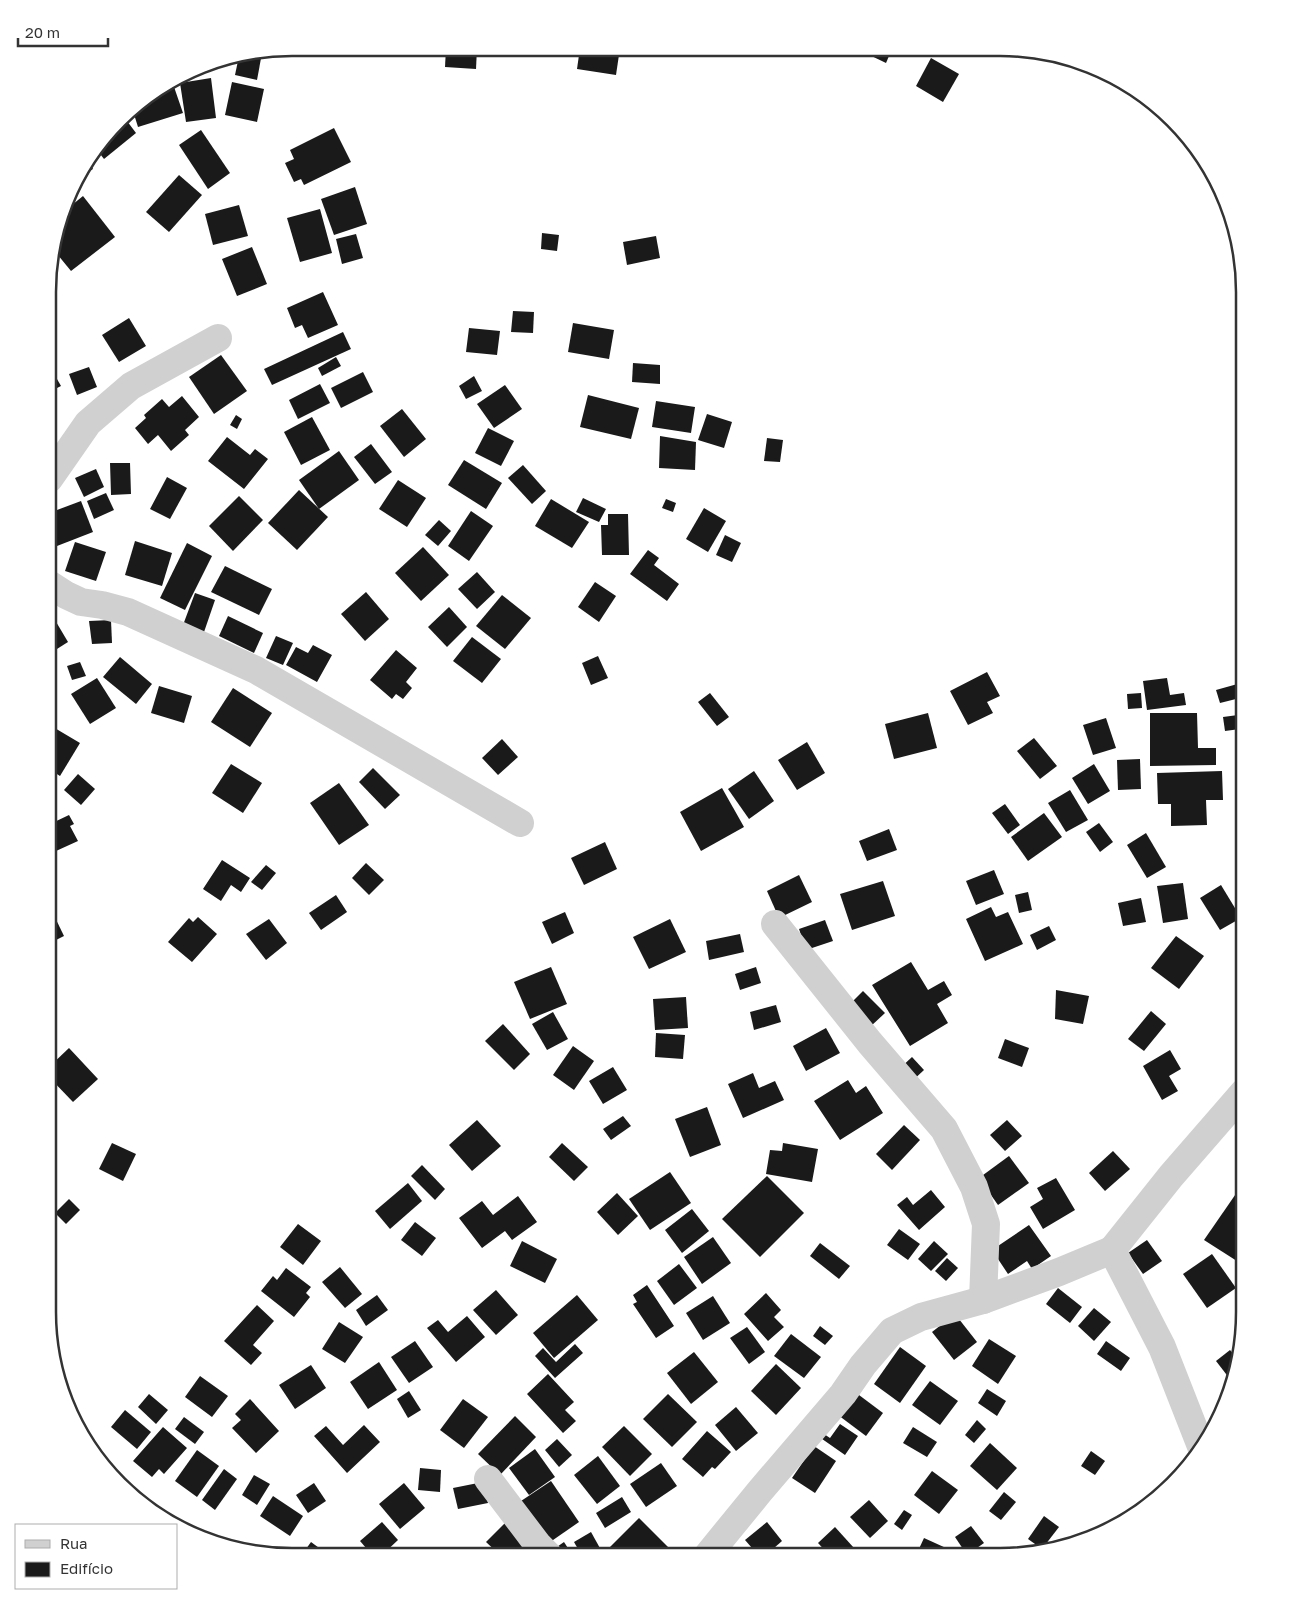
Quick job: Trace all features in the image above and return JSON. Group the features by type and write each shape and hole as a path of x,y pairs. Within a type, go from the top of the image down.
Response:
{"street":[{"path":"56,469 88,423 131,386 218,338"},
{"path":"56,589 81,602 128,612 256,670 520,823"},
{"path":"775,924 870,1042 944,1129 974,1187 986,1224 983,1300"},
{"path":"714,1548 760,1491 844,1394 863,1365 892,1331 921,1317 983,1300 1112,1250 1171,1176 1236,1101"},
{"path":"1112,1250 1162,1348 1198,1439"},
{"path":"488,1479 542,1548"}],"building":[{"path":"446,56 477,56 476,69 445,67"},
{"path":"579,56 619,56 616,75 577,69"},
{"path":"872,56 889,56 886,63"},
{"path":"261,58 257,80 235,75 238,63"},
{"path":"931,58 959,74 943,102 916,86"},
{"path":"211,78 216,118 186,122 180,85 186,82"},
{"path":"232,82 264,89 257,122 225,115"},
{"path":"174,88 183,113 138,127 135,117"},
{"path":"128,122 136,133 104,159 101,155"},
{"path":"334,128 351,162 304,185 301,179 294,182 285,163 294,159 290,150"},
{"path":"201,130 230,173 208,189 179,145"},
{"path":"179,175 202,195 169,232 146,212"},
{"path":"355,187 367,224 334,235 321,199"},
{"path":"83,196 115,237 71,271 59,256 64,231 73,204"},
{"path":"239,205 248,236 213,245 205,214"},
{"path":"320,209 332,253 300,262 287,218"},
{"path":"542,233 559,235 557,251 541,249"},
{"path":"356,234 363,258 342,264 336,239"},
{"path":"656,236 660,258 627,265 623,242"},
{"path":"252,247 267,284 237,296 222,259"},
{"path":"323,292 338,325 308,338 302,325 295,328 287,308"},
{"path":"513,311 534,312 533,333 511,332"},
{"path":"129,318 146,346 119,362 102,335"},
{"path":"573,323 614,330 609,359 568,352"},
{"path":"469,328 500,331 497,355 466,352"},
{"path":"343,332 351,349 272,385 264,369"},
{"path":"221,355 247,391 214,414 189,377"},
{"path":"336,357 341,366 322,376 318,368"},
{"path":"633,363 660,365 660,384 632,382"},
{"path":"89,367 97,387 77,395 69,374"},
{"path":"363,372 373,392 341,408 331,388"},
{"path":"474,376 482,391 466,399 459,386"},
{"path":"56,377 61,386 56,388"},
{"path":"320,384 330,403 298,419 289,400"},
{"path":"505,385 522,409 494,428 477,404"},
{"path":"588,395 639,408 631,439 580,427"},
{"path":"182,396 199,417 185,430 189,435 171,451 158,435 148,444 135,428 146,418 144,415 162,399 169,407"},
{"path":"656,401 695,407 691,433 652,427"},
{"path":"402,409 426,439 404,457 380,426"},
{"path":"707,414 732,422 724,448 698,440"},
{"path":"236,415 242,419 237,429 230,425"},
{"path":"312,417 330,450 301,465 284,432"},
{"path":"488,428 514,441 501,466 475,453"},
{"path":"660,436 696,442 695,470 659,468"},
{"path":"227,437 250,455 255,449 268,459 244,489 208,461"},
{"path":"767,438 783,440 780,462 764,461"},
{"path":"371,444 392,472 375,484 354,457"},
{"path":"339,451 359,480 319,509 299,480"},
{"path":"464,460 502,483 486,509 448,485"},
{"path":"110,463 130,463 131,494 111,495"},
{"path":"523,465 546,491 532,504 508,478"},
{"path":"96,469 104,487 84,497 75,478"},
{"path":"167,477 187,488 170,519 150,509"},
{"path":"398,480 426,498 407,527 379,509"},
{"path":"299,490 328,517 297,550 268,523"},
{"path":"106,493 114,510 94,519 87,501"},
{"path":"239,496 263,520 233,551 209,526"},
{"path":"583,498 606,509 599,522 576,512"},
{"path":"551,499 589,522 572,548 535,526"},
{"path":"666,499 676,503 673,512 662,508"},
{"path":"81,501 93,532 57,546 56,510"},
{"path":"704,508 726,521 708,552 686,539"},
{"path":"471,511 493,526 469,561 448,546"},
{"path":"608,514 628,514 629,555 602,555 601,525 608,525"},
{"path":"439,520 451,531 438,546 425,535"},
{"path":"725,535 741,543 732,562 716,555"},
{"path":"135,541 172,553 162,586 125,575"},
{"path":"75,542 106,552 96,581 65,571"},
{"path":"187,543 212,556 185,610 160,598"},
{"path":"423,547 449,575 421,601 395,573"},
{"path":"648,550 659,558 654,565 679,584 667,601 630,574"},
{"path":"225,566 272,589 259,615 211,592"},
{"path":"477,572 495,592 477,609 458,589"},
{"path":"595,582 616,596 599,622 578,607"},
{"path":"366,592 389,619 365,641 341,614"},
{"path":"195,593 215,600 204,632 183,625"},
{"path":"502,595 531,618 505,649 476,626"},
{"path":"449,607 467,627 447,647 428,627"},
{"path":"228,616 263,633 254,653 219,636"},
{"path":"111,620 112,643 92,644 89,621"},
{"path":"56,622 68,642 56,650"},
{"path":"276,636 293,643 283,665 266,658"},
{"path":"472,637 501,659 482,683 453,661"},
{"path":"313,645 332,655 317,682 286,665 296,647 308,653"},
{"path":"396,650 417,668 406,682 412,688 403,699 396,694 392,699 370,680"},
{"path":"598,656 608,678 591,685 582,663"},
{"path":"120,657 152,684 136,704 103,677"},
{"path":"80,662 86,676 72,680 67,666"},
{"path":"987,672 1000,696 987,702 993,713 968,725 950,691"},
{"path":"97,678 116,708 90,724 71,694"},
{"path":"1167,678 1170,695 1184,693 1186,705 1147,710 1143,681"},
{"path":"1236,684 1236,699 1220,703 1216,690"},
{"path":"159,686 192,696 184,723 151,713"},
{"path":"233,688 272,713 250,747 211,722"},
{"path":"710,693 729,717 717,726 698,702"},
{"path":"1141,693 1142,708 1128,709 1127,694"},
{"path":"928,713 937,748 894,759 885,724"},
{"path":"1150,713 1197,713 1198,748 1216,748 1216,765 1150,766"},
{"path":"1236,715 1236,730 1225,731 1223,717"},
{"path":"1106,718 1116,748 1093,755 1083,725"},
{"path":"56,729 80,743 60,776 56,773"},
{"path":"1034,738 1057,766 1040,779 1017,751"},
{"path":"502,739 518,757 498,775 482,758"},
{"path":"807,742 825,773 797,790 778,760"},
{"path":"1140,759 1141,789 1118,790 1117,760"},
{"path":"231,764 262,783 243,813 212,793"},
{"path":"1094,764 1110,791 1088,804 1072,778"},
{"path":"373,768 400,795 385,809 359,782"},
{"path":"754,771 774,801 749,819 728,789"},
{"path":"1222,771 1223,800 1206,800 1207,825 1171,826 1171,804 1158,804 1157,773"},
{"path":"78,774 95,789 81,805 64,790"},
{"path":"339,783 369,825 339,845 310,803"},
{"path":"722,788 744,827 701,851 680,812"},
{"path":"1070,790 1088,820 1066,832 1048,803"},
{"path":"1005,804 1020,825 1008,834 992,813"},
{"path":"1044,813 1062,837 1028,861 1011,837"},
{"path":"69,815 74,824 70,826 78,841 56,851 56,821"},
{"path":"1099,823 1113,842 1100,852 1086,832"},
{"path":"889,829 897,850 867,861 859,841"},
{"path":"1146,833 1166,867 1147,878 1127,845"},
{"path":"605,842 617,869 584,885 571,858"},
{"path":"222,860 250,878 241,892 231,885 221,901 203,889"},
{"path":"366,863 384,880 369,895 352,878"},
{"path":"266,865 276,873 262,890 251,882"},
{"path":"994,870 1004,894 976,905 966,881"},
{"path":"799,875 812,902 779,918 767,891"},
{"path":"883,881 895,916 852,930 840,894"},
{"path":"1183,883 1188,919 1163,923 1157,886"},
{"path":"1221,885 1236,910 1236,921 1220,930 1200,898"},
{"path":"1028,892 1032,910 1019,913 1015,895"},
{"path":"336,895 347,912 321,930 309,913"},
{"path":"1141,898 1146,922 1123,926 1118,903"},
{"path":"991,907 996,917 1008,912 1023,944 985,961 966,919"},
{"path":"565,912 574,933 552,944 542,922"},
{"path":"198,917 217,934 192,962 168,942 189,918 193,922"},
{"path":"269,919 287,943 266,960 246,934"},
{"path":"670,919 686,952 649,969 633,937"},
{"path":"56,920 64,936 56,940"},
{"path":"825,920 833,941 806,950 799,929"},
{"path":"1049,926 1056,940 1037,950 1030,935"},
{"path":"740,934 744,952 709,960 706,941"},
{"path":"1176,936 1204,956 1179,989 1151,968"},
{"path":"911,962 928,990 944,981 952,995 937,1004 948,1023 910,1046 872,985"},
{"path":"551,967 567,1004 530,1019 514,982"},
{"path":"756,967 761,983 740,990 735,974"},
{"path":"1056,990 1089,996 1083,1024 1055,1019"},
{"path":"863,991 885,1013 870,1027 849,1005"},
{"path":"686,997 688,1028 655,1030 653,999"},
{"path":"776,1005 781,1022 754,1030 750,1012"},
{"path":"1151,1011 1166,1024 1144,1051 1128,1039"},
{"path":"553,1012 568,1039 547,1050 532,1024"},
{"path":"503,1024 530,1054 514,1070 485,1041"},
{"path":"826,1028 840,1053 806,1071 793,1046"},
{"path":"656,1033 685,1035 683,1059 655,1057"},
{"path":"1005,1039 1029,1048 1022,1067 998,1058"},
{"path":"573,1046 594,1061 574,1090 553,1075"},
{"path":"69,1048 98,1079 73,1102 56,1084 56,1060"},
{"path":"1170,1050 1181,1069 1169,1076 1178,1091 1162,1100 1143,1066"},
{"path":"912,1057 924,1070 910,1083 898,1070"},
{"path":"613,1067 627,1090 603,1104 589,1081"},
{"path":"753,1073 759,1088 775,1081 784,1100 743,1118 728,1084"},
{"path":"848,1080 856,1093 866,1086 883,1113 840,1140 814,1101"},
{"path":"707,1107 721,1145 690,1157 675,1119"},
{"path":"623,1116 631,1126 611,1140 603,1129"},
{"path":"477,1120 501,1146 472,1171 449,1145"},
{"path":"1007,1120 1022,1136 1005,1151 990,1135"},
{"path":"904,1125 920,1140 892,1170 876,1154"},
{"path":"112,1143 136,1154 123,1181 99,1169"},
{"path":"562,1143 588,1167 574,1181 549,1157"},
{"path":"783,1143 818,1149 812,1182 766,1174 770,1150 782,1151"},
{"path":"1113,1151 1130,1169 1105,1191 1089,1173"},
{"path":"1009,1156 1029,1183 998,1205 979,1178"},
{"path":"422,1165 445,1189 435,1200 411,1176"},
{"path":"670,1172 691,1203 650,1230 629,1199"},
{"path":"767,1176 804,1213 760,1257 722,1219"},
{"path":"1056,1178 1075,1210 1043,1229 1030,1207 1043,1199 1037,1188"},
{"path":"408,1183 422,1201 390,1229 375,1211"},
{"path":"931,1190 945,1207 919,1230 897,1205 907,1197 913,1205"},
{"path":"617,1193 638,1216 618,1235 597,1212"},
{"path":"1236,1194 1236,1260 1204,1240"},
{"path":"518,1196 537,1222 512,1240 505,1231 482,1248 459,1218 482,1201 493,1215"},
{"path":"69,1199 80,1210 66,1224 56,1212"},
{"path":"692,1209 709,1231 682,1253 665,1230"},
{"path":"415,1222 436,1238 422,1256 401,1240"},
{"path":"298,1224 321,1241 303,1265 280,1247"},
{"path":"1029,1225 1051,1256 1032,1269 1027,1261 1008,1274 992,1250"},
{"path":"899,1229 920,1244 908,1260 887,1245"},
{"path":"713,1237 731,1263 702,1284 684,1257"},
{"path":"1147,1240 1162,1261 1143,1274 1128,1253"},
{"path":"522,1241 557,1259 545,1283 510,1266"},
{"path":"934,1241 948,1254 931,1271 918,1259"},
{"path":"820,1243 850,1266 839,1279 810,1256"},
{"path":"1212,1254 1236,1288 1207,1308 1183,1274"},
{"path":"947,1258 958,1268 946,1281 935,1271"},
{"path":"679,1264 697,1288 674,1305 657,1281"},
{"path":"340,1267 362,1294 345,1308 322,1282"},
{"path":"286,1268 311,1287 306,1293 310,1297 294,1317 261,1291 273,1276 277,1280"},
{"path":"647,1285 674,1326 656,1338 633,1304 637,1302 633,1295"},
{"path":"1058,1288 1082,1307 1070,1323 1046,1304"},
{"path":"496,1290 518,1315 496,1335 473,1310"},
{"path":"766,1293 781,1310 774,1317 784,1327 768,1341 744,1314"},
{"path":"377,1295 388,1310 366,1326 356,1310"},
{"path":"577,1295 598,1320 554,1358 533,1333"},
{"path":"713,1296 730,1323 703,1340 686,1313"},
{"path":"257,1305 274,1321 253,1345 262,1353 251,1365 224,1341"},
{"path":"1094,1308 1111,1322 1094,1341 1078,1326"},
{"path":"955,1314 977,1342 954,1360 932,1332"},
{"path":"467,1316 485,1337 456,1362 427,1328 438,1320 448,1332"},
{"path":"339,1322 363,1337 345,1363 322,1349"},
{"path":"820,1326 833,1336 825,1345 813,1336"},
{"path":"747,1327 765,1352 749,1364 730,1338"},
{"path":"791,1334 821,1357 804,1378 774,1356"},
{"path":"989,1339 1016,1356 998,1384 972,1366"},
{"path":"415,1341 433,1367 409,1383 391,1357"},
{"path":"1106,1341 1130,1358 1121,1371 1097,1354"},
{"path":"575,1344 583,1353 555,1378 535,1356 543,1348 556,1362"},
{"path":"900,1347 926,1366 900,1403 874,1384"},
{"path":"1230,1350 1232,1353 1227,1375 1216,1361"},
{"path":"694,1352 718,1382 691,1404 667,1373"},
{"path":"379,1362 397,1390 368,1409 350,1382"},
{"path":"776,1364 801,1388 776,1415 751,1391"},
{"path":"311,1365 326,1388 295,1409 279,1385"},
{"path":"548,1374 574,1402 565,1410 576,1421 563,1433 527,1394"},
{"path":"200,1376 228,1396 212,1417 185,1397"},
{"path":"930,1381 958,1401 940,1425 912,1405"},
{"path":"987,1389 1006,1401 997,1416 978,1403"},
{"path":"409,1391 421,1410 408,1418 397,1399"},
{"path":"855,1392 883,1413 866,1436 838,1415"},
{"path":"149,1394 168,1410 156,1424 138,1407"},
{"path":"668,1394 697,1422 672,1447 643,1419"},
{"path":"250,1399 279,1431 256,1453 232,1428 241,1420 235,1414"},
{"path":"463,1399 488,1417 464,1448 440,1430"},
{"path":"736,1407 758,1433 736,1451 715,1425"},
{"path":"125,1410 151,1432 137,1449 111,1427"},
{"path":"515,1416 536,1437 500,1475 478,1454"},
{"path":"184,1417 204,1432 195,1444 175,1429"},
{"path":"977,1420 986,1429 974,1443 965,1435"},
{"path":"840,1424 858,1436 845,1455 815,1434 818,1430 830,1438"},
{"path":"364,1425 380,1442 347,1473 314,1436 326,1426 343,1445"},
{"path":"624,1426 652,1454 630,1476 602,1447"},
{"path":"163,1427 187,1448 164,1474 159,1469 152,1477 133,1461"},
{"path":"913,1427 937,1442 927,1457 903,1443"},
{"path":"707,1431 731,1452 715,1469 712,1467 703,1477 682,1459"},
{"path":"557,1439 572,1455 559,1467 545,1450"},
{"path":"990,1443 1017,1468 997,1490 970,1466"},
{"path":"814,1446 836,1461 815,1493 792,1478"},
{"path":"535,1449 555,1477 529,1495 509,1468"},
{"path":"197,1450 219,1466 197,1497 175,1481"},
{"path":"1091,1451 1105,1461 1095,1475 1081,1466"},
{"path":"598,1456 620,1486 597,1504 574,1475"},
{"path":"661,1463 677,1486 646,1507 630,1484"},
{"path":"420,1468 441,1470 440,1492 418,1490"},
{"path":"224,1469 237,1479 215,1510 202,1500"},
{"path":"932,1471 958,1490 939,1514 914,1495"},
{"path":"254,1475 270,1484 257,1505 242,1495"},
{"path":"551,1481 579,1522 543,1547 515,1505"},
{"path":"483,1482 488,1503 458,1509 453,1488"},
{"path":"314,1483 326,1501 308,1513 296,1495"},
{"path":"404,1483 425,1508 400,1529 379,1504"},
{"path":"1004,1492 1016,1502 1001,1520 989,1511"},
{"path":"273,1496 303,1516 290,1536 260,1516"},
{"path":"622,1497 631,1512 605,1528 596,1513"},
{"path":"869,1500 888,1521 870,1538 850,1517"},
{"path":"904,1510 912,1515 902,1530 894,1524"},
{"path":"1044,1516 1059,1527 1047,1543 1036,1545 1028,1539"},
{"path":"510,1518 534,1540 526,1548 492,1548 486,1542"},
{"path":"639,1518 668,1547 611,1548"},
{"path":"382,1522 398,1540 390,1548 366,1548 360,1541"},
{"path":"767,1522 782,1541 774,1548 752,1548 745,1540"},
{"path":"971,1526 984,1543 977,1548 962,1548 955,1537"},
{"path":"835,1527 854,1548 823,1548 818,1543"},
{"path":"591,1532 600,1548 577,1548 574,1542"},
{"path":"924,1538 946,1548 919,1548"},
{"path":"311,1542 319,1548 307,1548"},
{"path":"564,1542 568,1548 555,1548"}]}
